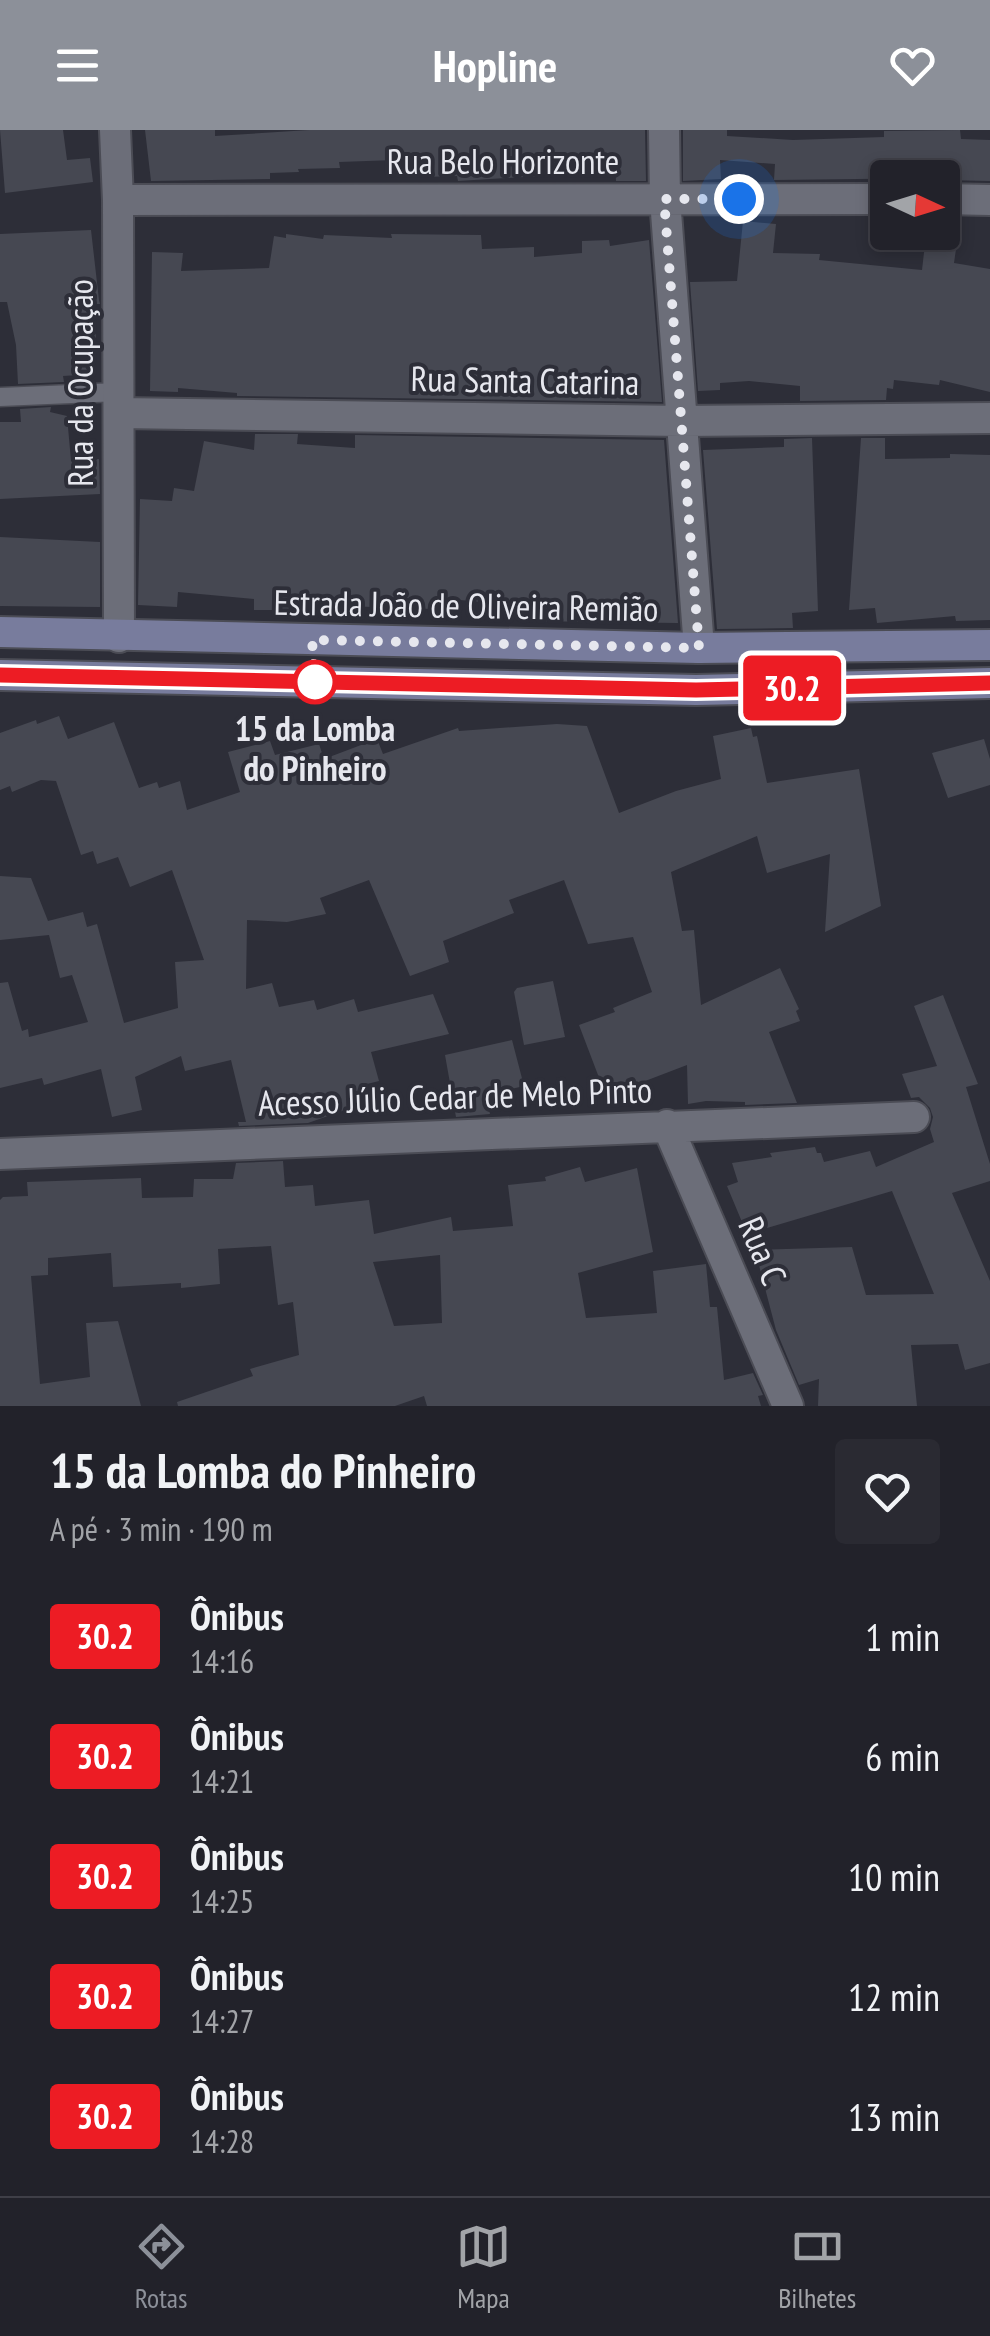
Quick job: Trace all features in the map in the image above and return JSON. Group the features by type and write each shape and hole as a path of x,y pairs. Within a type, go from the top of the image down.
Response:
{"main road":[{"name":"Estrada João de Oliveira Remião","path":"0,632 699,648 990,645"},
{"path":"0,675 696,690 990,683"}],"street":[{"name":"Rua da Ocupação","path":"115,130 119,637"},
{"path":"664,130 664,199 699,648"},
{"name":"Rua Belo Horizonte","path":"118,200 870,199"},
{"path":"960,200 990,200"},
{"name":"Rua Santa Catarina","path":"120,403 682,421 990,418"},
{"name":"Acesso Júlio Cedar de Melo Pinto","path":"0,1154 914,1116"},
{"name":"Rua C","path":"668,1126 788,1406"}],"lane":[{"path":"0,397 120,403"}],"building":[{"path":"0,130 63,130 67,160 90,158 93,182 5,193"},
{"path":"145,130 215,130 215,136 309,130 645,130 646,181 616,181 615,163 554,167 556,175 458,181 457,176 423,177 423,159 339,162 340,168 270,173 270,179 151,181"},
{"path":"683,130 727,130 727,136 793,140 884,137 884,131 960,130 961,139 990,140 990,181 960,180 960,160 870,160 870,179 774,180 775,164 720,160 721,179 683,181"},
{"path":"743,221 776,224 773,253 820,254 819,260 922,270 924,250 956,250 954,263 990,269 990,392 940,380 939,385 894,380 893,389 887,388 886,400 800,401 800,386 749,381 720,383 720,390 698,391 690,282 737,281"},
{"path":"91,230 100,304 94,304 93,374 63,376 64,382 18,384 16,345 7,302 0,302 0,234"},
{"path":"286,234 323,239 324,235 481,235 482,249 534,247 534,257 582,253 582,241 609,240 610,246 649,240 662,402 237,396 178,388 178,392 150,391 152,252 183,253 181,271 269,268 274,236 286,238"},
{"path":"51,407 50,412 67,416 71,461 99,459 100,494 0,499 0,422 21,422 20,409"},
{"path":"255,434 298,434 297,444 355,448 355,435 664,440 678,623 526,621 526,606 449,599 449,610 411,608 411,615 370,613 371,607 294,603 294,610 254,610 254,599 178,592 177,607 138,605 140,499 172,501 174,488 194,491 204,441 254,450"},
{"path":"812,438 818,611 792,613 793,628 717,629 703,450 784,447 784,439"},
{"path":"861,438 885,438 885,459 990,455 990,620 956,621 955,616 877,623 875,608 849,610"},
{"path":"0,537 100,542 100,607 0,606"},
{"path":"59,716 68,739 114,722 139,788 157,782 159,788 180,781 187,810 240,792 228,752 270,741 275,755 319,744 324,759 377,739 383,754 458,728 459,731 557,724 587,726 619,813 721,779 713,736 751,728 753,737 757,736 767,783 859,769 881,906 825,932 830,854 767,873 757,836 671,872 682,931 694,930 701,1005 780,968 799,1009 796,1011 800,1021 769,1032 797,1103 688,1104 687,1065 606,1096 579,1025 652,992 633,937 588,944 564,880 509,900 514,913 443,941 449,962 410,976 369,880 320,898 326,914 287,922 247,920 246,989 272,983 279,1007 314,1000 317,1010 354,999 358,1012 433,994 449,1034 371,1052 379,1081 359,1086 362,1104 308,1123 239,1126 238,1122 246,1122 231,1060 185,1071 181,1056 135,1077 142,1110 112,1117 101,1069 44,1085 42,1078 0,1088 0,983 8,982 22,1031 28,1029 29,1037 88,1022 72,975 60,978 49,935 0,940 0,876 31,878 48,921 83,912 87,927 97,924 124,1023 178,1008 175,962 204,960 172,870 130,887 118,857 97,864 93,851 81,855 56,781 41,780 12,792 10,786 0,790 0,733"},
{"path":"984,739 990,759 990,785 948,798 932,753"},
{"path":"553,981 565,1037 524,1045 514,992 517,988"},
{"path":"943,995 978,1084 966,1087 990,1164 990,1181 952,1193 990,1281 990,1363 965,1370 958,1344 911,1345 917,1406 818,1406 819,1379 799,1385 776,1330 755,1250 852,1247 866,1295 934,1294 892,1191 747,1234 727,1186 738,1182 732,1163 815,1147 824,1162 870,1151 876,1167 934,1142 930,1108 919,1097 911,1098 902,1074 937,1066 914,1006"},
{"path":"512,1040 524,1086 486,1095 490,1114 456,1117 445,1055"},
{"path":"283,1161 285,1187 313,1185 315,1206 369,1200 374,1234 451,1217 453,1231 513,1226 508,1185 546,1181 545,1177 580,1167 585,1182 637,1168 653,1252 578,1273 586,1318 657,1313 653,1271 706,1264 710,1307 717,1307 724,1380 753,1373 763,1395 758,1396 761,1406 427,1406 424,1396 395,1406 178,1406 177,1402 253,1376 250,1369 299,1355 293,1302 278,1305 271,1246 218,1249 220,1284 181,1288 181,1283 113,1287 111,1253 48,1258 48,1275 31,1276 40,1384 90,1377 86,1323 118,1321 141,1406 0,1406 0,1200 28,1196 27,1182 141,1178 142,1198 193,1197 194,1179 233,1179 236,1163","holes":["440,1255 442,1323 394,1326 373,1262"]}],"bus line":[{"name":"30.2","path":"0,675 696,690 990,683"}],"place":[{"name":"15 da Lomba do Pinheiro","path":"315,682"}],"route":[{"path":"315,682 312,640 699,648 664,199 739,199"}]}
